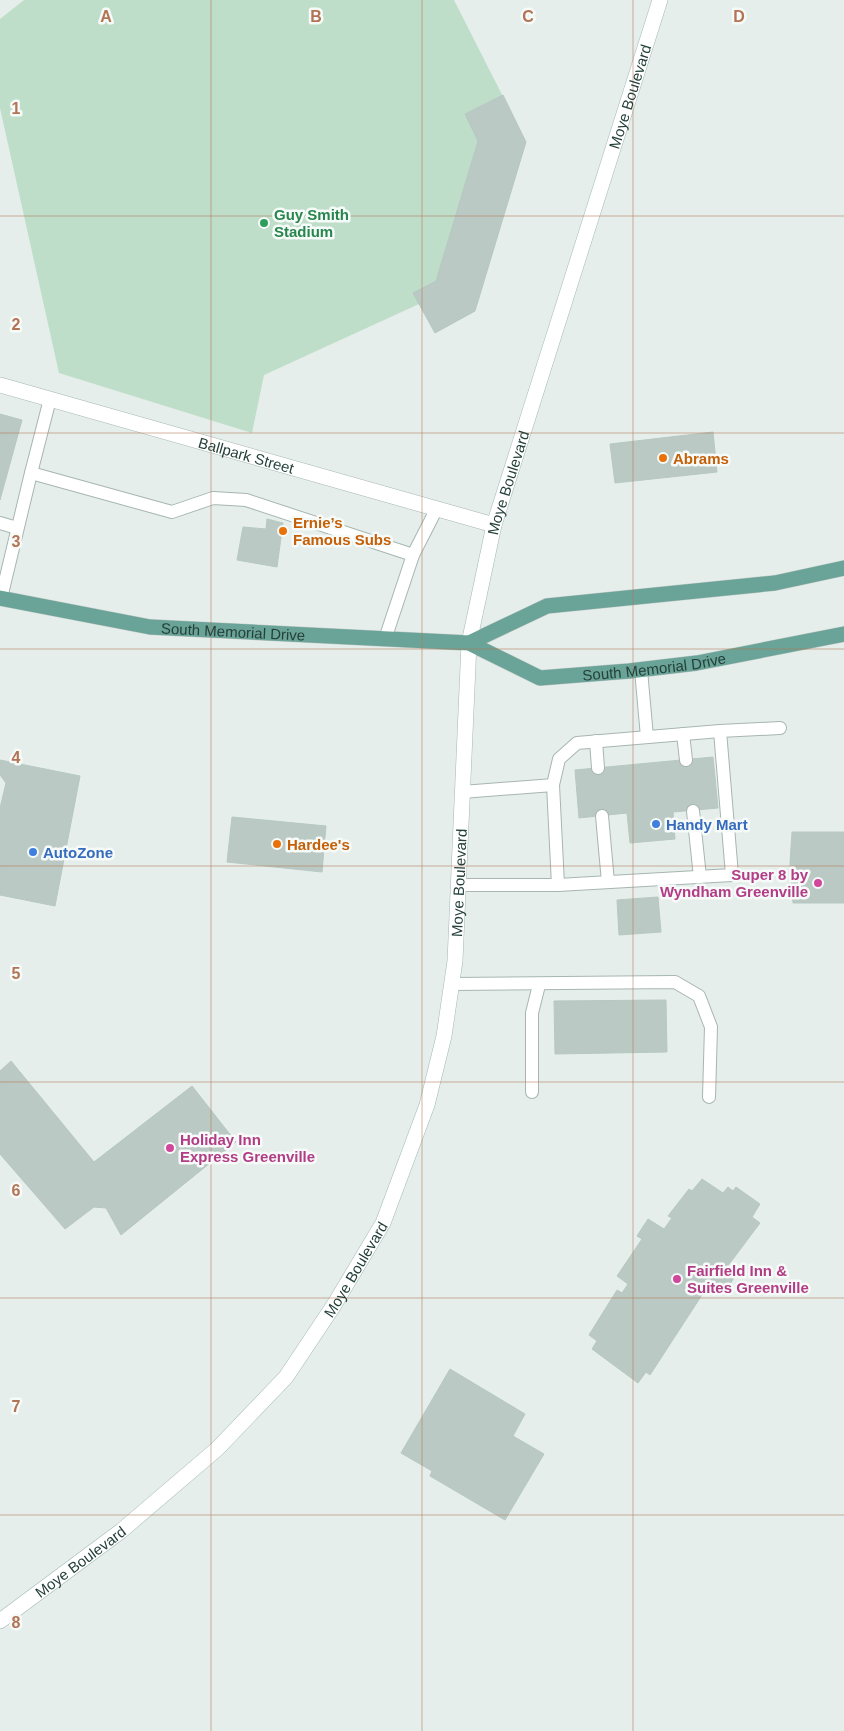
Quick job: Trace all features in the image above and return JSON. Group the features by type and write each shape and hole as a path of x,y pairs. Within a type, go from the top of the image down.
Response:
{"main road":[{"name":"Moye Boulevard","path":"0,1622 121,1531 217,1449 286,1377 334,1305 383,1223 427,1105 444,1036 452,984 469,644 494,525 660,0"},
{"name":"Ballpark Street","path":"0,385 494,525"},
{"name":"South Memorial Drive","path":"469,644 547,606 775,583 844,568"},
{"name":"South Memorial Drive","path":"0,598 150,627 469,644 540,678 641,670 777,649 844,634"}],"lane":[{"path":"0,598 50,398"},
{"path":"31,473 172,512 213,498 246,500 413,555"},
{"path":"385,639 413,555 437,508"},
{"path":"0,523 17,528"},
{"path":"641,670 647,737"},
{"path":"558,885 553,785 559,759 577,743 780,728"},
{"path":"458,885 558,885 732,875 720,731"},
{"path":"683,734 686,760"},
{"path":"596,741 598,768"},
{"path":"462,792 553,785"},
{"path":"693,811 700,877"},
{"path":"602,816 608,882"},
{"path":"452,984 539,985 675,982 699,996 711,1027 709,1097"},
{"path":"532,1092 532,1013 539,985"}],"green space":[{"name":"Guy Smith Stadium","path":"24,0 454,0 526,142 475,311 435,333 419,304 264,375 252,433 59,373 0,108 0,19"}],"building":[{"path":"503,95 526,142 475,311 435,333 413,293 436,281 478,141 465,114"},
{"path":"0,414 22,420 0,500"},
{"name":"Abrams","path":"713,432 717,472 615,483 610,444"},
{"path":"267,519 283,523 277,567 237,560 243,527 266,529"},
{"path":"713,757 718,808 673,812 675,839 630,843 627,813 579,818 575,770"},
{"name":"AutoZone","path":"0,760 80,776 55,906 0,895 0,808 6,783 0,775"},
{"name":"Hardee's","path":"232,817 326,826 322,872 227,862"},
{"name":"Super 8 by Wyndham Greenville","path":"792,832 844,832 844,903 793,903 790,863"},
{"path":"658,897 661,932 619,935 617,900"},
{"path":"666,1000 667,1052 555,1054 554,1001"},
{"name":"Holiday Inn Express Greenville","path":"11,1061 94,1162 192,1086 236,1142 121,1235 106,1208 94,1207 65,1229 0,1154 0,1071"},
{"name":"Fairfield Inn & Suites Greenville","path":"702,1179 723,1193 728,1187 733,1191 736,1187 760,1204 752,1217 760,1223 724,1271 734,1278 725,1291 711,1281 650,1375 646,1372 638,1383 592,1349 597,1341 589,1335 617,1290 622,1293 628,1284 617,1276 642,1239 637,1236 648,1219 664,1229 672,1218 668,1216 689,1189 692,1191"},
{"path":"450,1369 525,1414 513,1436 544,1454 505,1520 430,1476 432,1471 401,1453"}],"place":[{"name":"Guy Smith Stadium","path":"264,223"},
{"name":"Abrams","path":"663,458"},
{"name":"Ernie’s Famous Subs","path":"283,531"},
{"name":"Handy Mart","path":"656,824"},
{"name":"Hardee's","path":"277,844"},
{"name":"AutoZone","path":"33,852"},
{"name":"Super 8 by Wyndham Greenville","path":"818,883"},
{"name":"Holiday Inn Express Greenville","path":"170,1148"},
{"name":"Fairfield Inn & Suites Greenville","path":"677,1279"}]}
